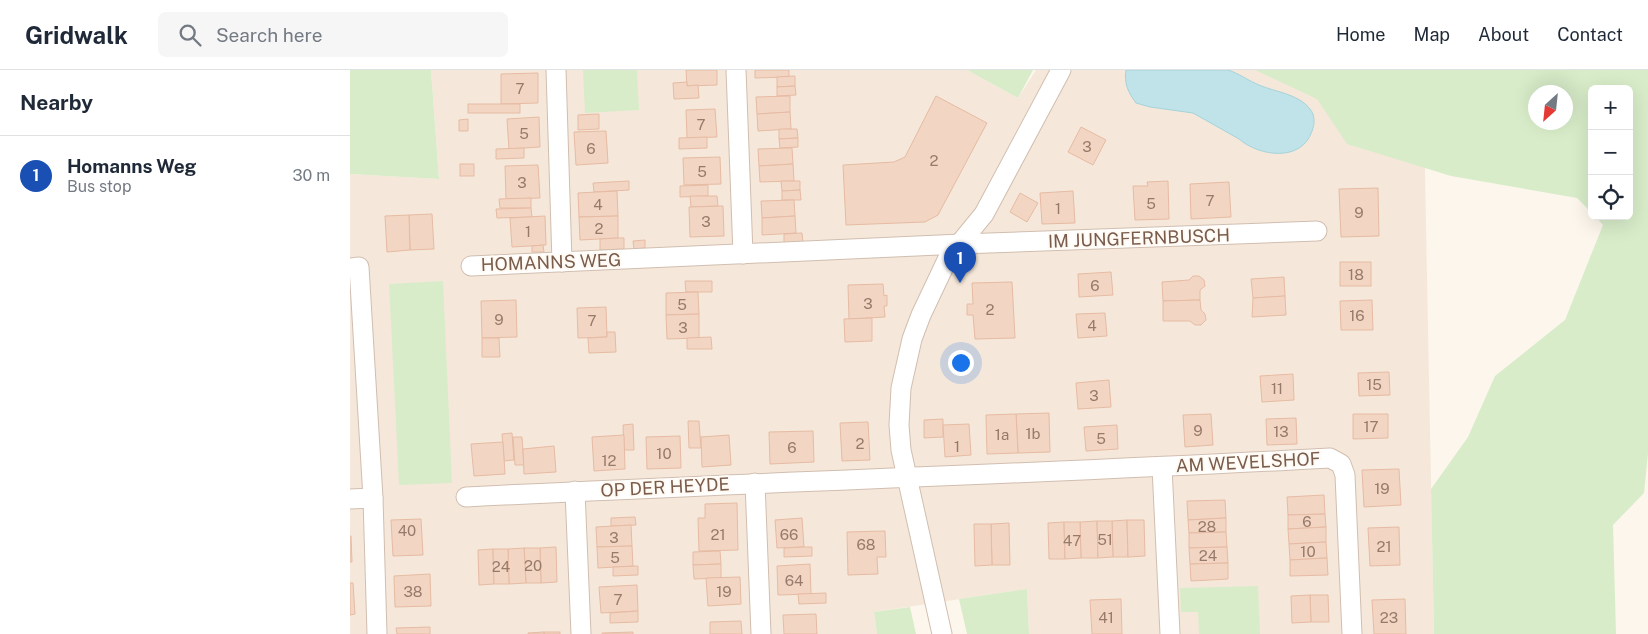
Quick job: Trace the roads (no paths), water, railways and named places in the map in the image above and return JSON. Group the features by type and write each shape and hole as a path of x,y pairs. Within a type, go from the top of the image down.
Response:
{"street":[{"path":"556,70 562,262"},
{"path":"736,70 743,254"},
{"path":"942,634 901,450 901,388 903,376 912,339 921,314 948,258 984,214 1061,70"},
{"name":"IM JUNGFERNBUSCH","path":"961,244 1317,231"},
{"name":"HOMANNS WEG","path":"471,266 961,244"},
{"path":"350,268 359,267 373,498 377,634"},
{"name":"AM WEVELSHOF","path":"908,477 1330,458 1341,464 1345,475 1352,634"},
{"name":"AM WEVELSHOF","path":"1162,467 1170,634"},
{"name":"OP DER HEYDE","path":"466,497 908,477"},
{"name":"OP DER HEYDE","path":"755,483 761,634"},
{"name":"OP DER HEYDE","path":"575,491 581,634"},
{"path":"350,499 373,498"}],"water":[{"path":"1126,70 1228,70 1259,85 1300,100 1312,111 1313,128 1307,141 1299,148 1290,152 1269,153 1258,150 1193,113 1150,107 1136,103 1127,88"}],"place":[{"name":"Homanns Weg","path":"960,283"}]}
